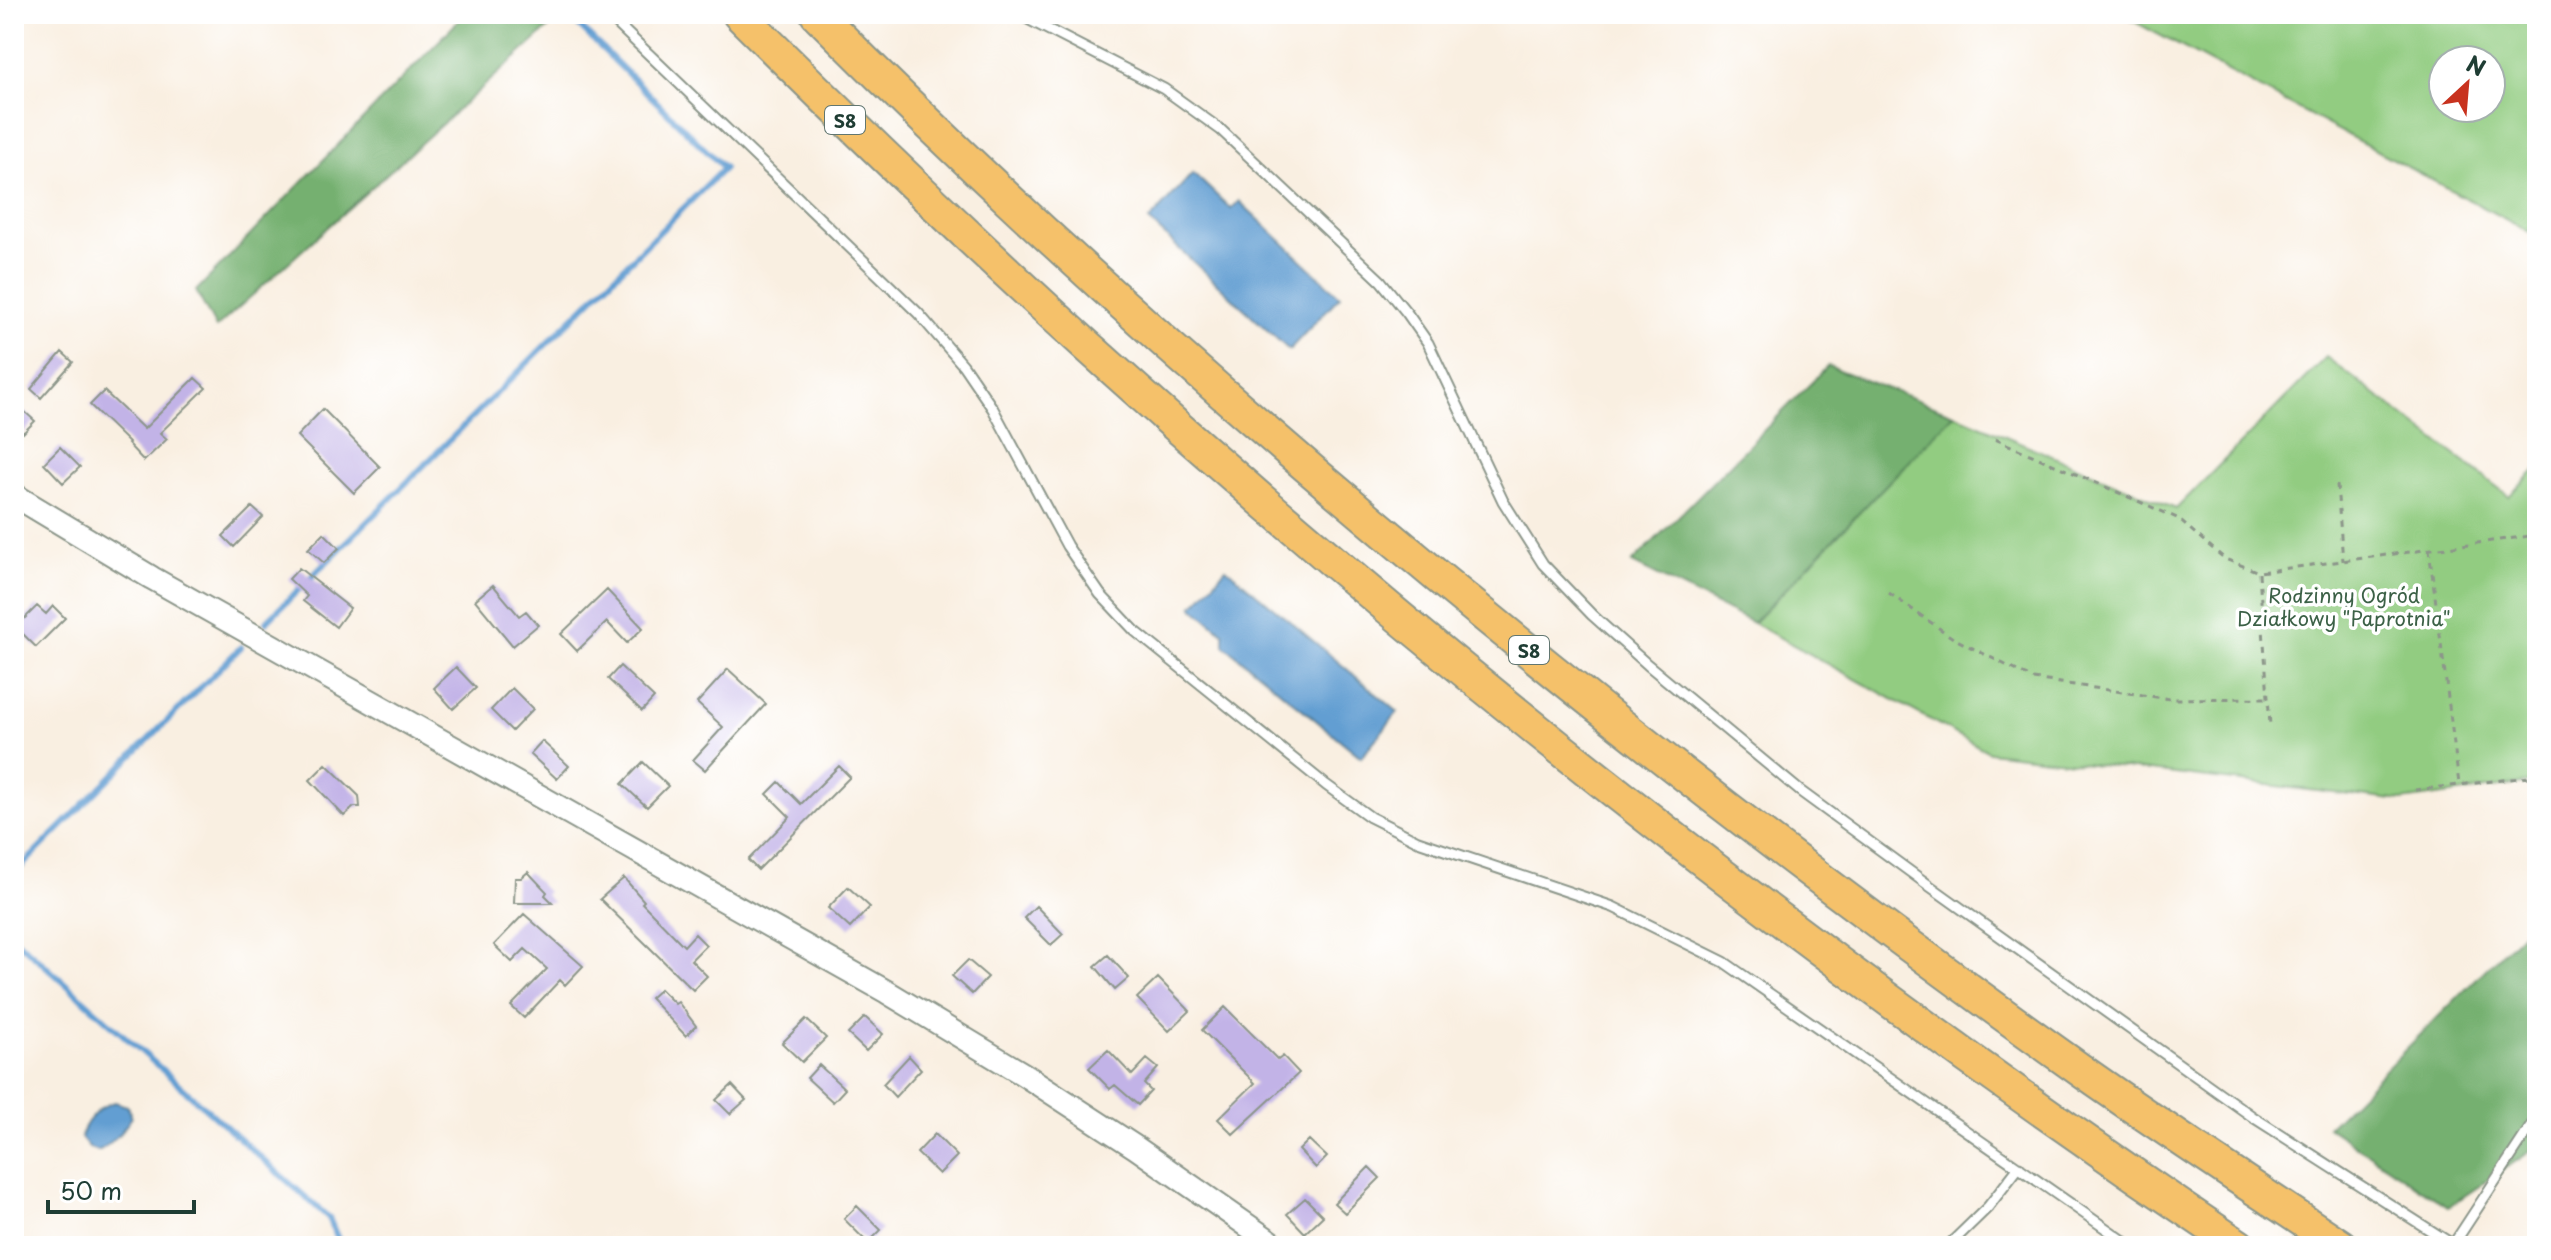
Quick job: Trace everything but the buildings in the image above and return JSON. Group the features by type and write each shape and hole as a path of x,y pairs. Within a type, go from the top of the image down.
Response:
{"highway":[{"name":"S8","path":"739,14 860,134 1084,344 1288,524 1434,645 1690,850 1818,946 2043,1110 2239,1246"},
{"name":"S8","path":"817,14 997,188 1172,348 1354,507 1598,707 1838,892 2080,1069 2341,1246"}],"street":[{"path":"14,495 152,578 887,992 1023,1074 1277,1246"}],"lane":[{"path":"607,14 918,313 963,365 993,409 1067,546 1100,594 1135,631 1370,817 1418,841 1613,907 1724,962 2131,1246"},
{"path":"1018,14 1136,73 1202,116 1221,130 1381,281 1428,343 1503,501 1543,564 1565,589 1648,665 1800,791 1927,884 2245,1111 2454,1245 2537,1117"},
{"path":"1948,1246 1988,1207 2019,1167"}],"path":[{"path":"1995,439 2177,518 2225,559 2259,572 2537,535"},
{"path":"2337,485 2343,561"},
{"path":"2429,549 2459,784"},
{"path":"2259,572 2270,725"},
{"path":"1889,593 1953,638 2033,679 2170,699 2267,698"},
{"path":"2415,790 2537,776"}],"green space":[{"path":"465,14 564,14 216,328 196,291"},
{"path":"2120,14 2537,14 2537,236"},
{"name":"Rodzinny Ogród Działkowy \"Paprotnia\"","path":"2326,357 2509,496 2537,469 2537,782 2402,801 1989,752 1753,623 1954,414 2176,509"},
{"path":"1828,366 1954,414 1753,623 1632,563"},
{"path":"2537,918 2537,1147 2448,1207 2328,1127"}],"water":[{"path":"1193,173 1231,209 1239,201 1340,296 1289,350 1149,221"},
{"path":"1226,568 1398,712 1361,757 1224,645 1224,633 1193,607"},
{"path":"115,1102 127,1106 132,1117 103,1148 98,1151 89,1148 81,1138 85,1127 98,1111"}],"waterway":[{"path":"266,622 724,168 567,14"},
{"path":"14,874 241,647"},
{"path":"14,938 329,1218 341,1246"}]}
